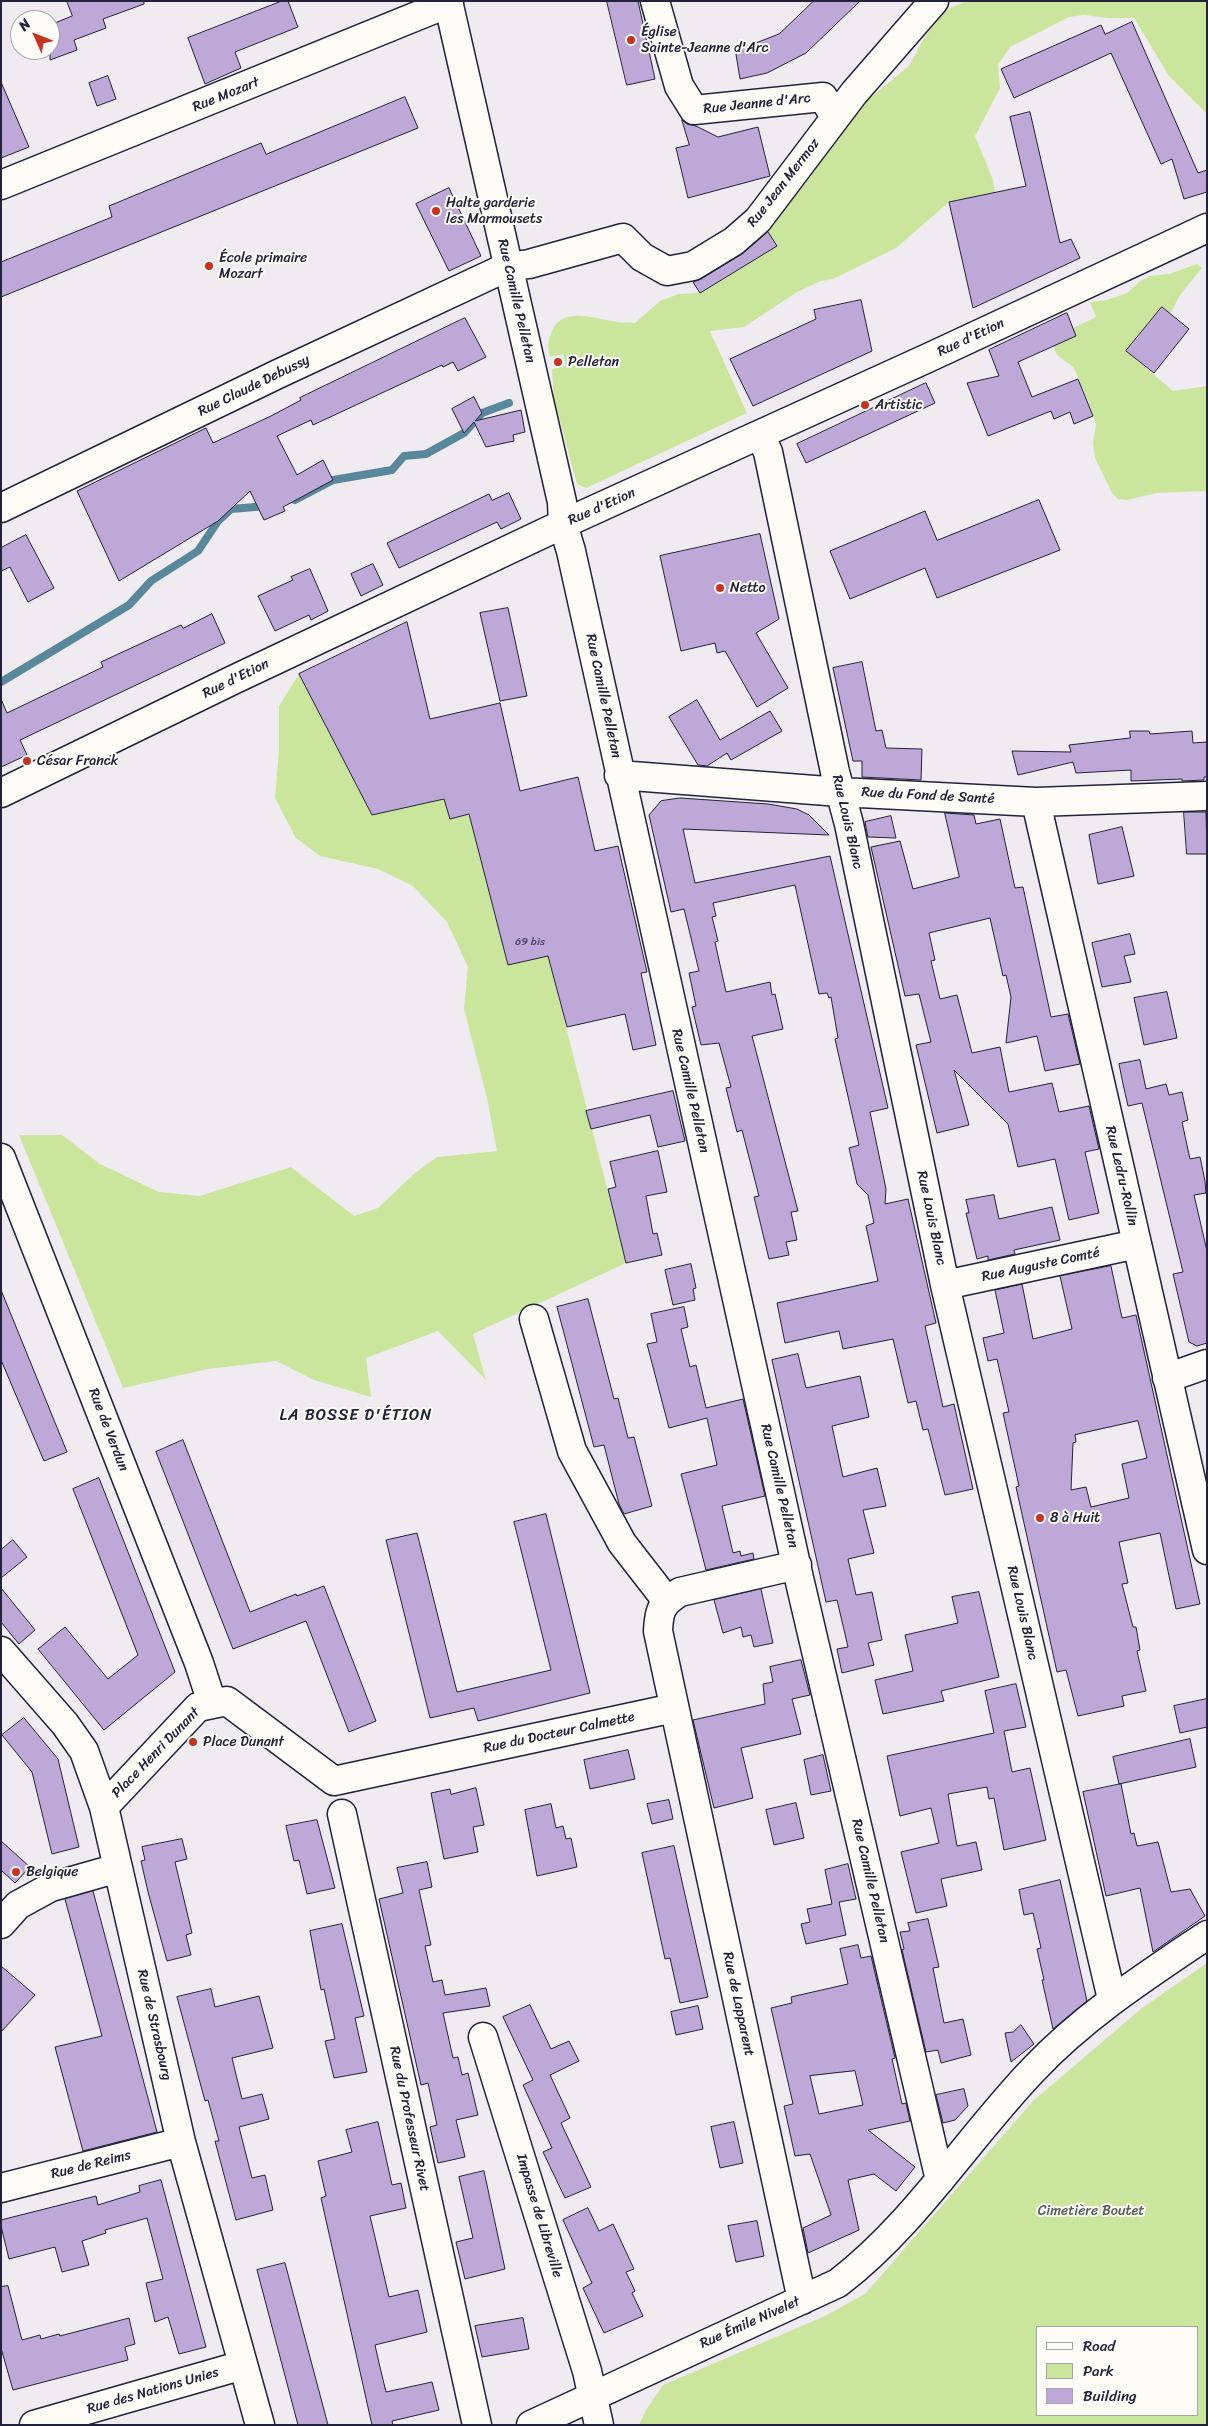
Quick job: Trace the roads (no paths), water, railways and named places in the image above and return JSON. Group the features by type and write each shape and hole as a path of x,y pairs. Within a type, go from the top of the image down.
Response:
{"street":[{"name":"Rue Jeanne d'Arc","path":"655,1 679,86 694,110 823,97 835,117"},
{"name":"Rue Jean Mermoz","path":"508,267 529,264 624,238 642,257 667,271 693,266 734,242 758,220 854,93 934,1"},
{"name":"Rue Mozart","path":"1,185 449,2"},
{"name":"Rue Camille Pelletan","path":"449,2 562,502 563,524 571,551 797,1564 940,2180"},
{"name":"Rue d'Etion","path":"1,793 233,680 563,524 1207,228"},
{"name":"Rue Claude Debussy","path":"1,508 278,374 508,267"},
{"name":"Rue Louis Blanc","path":"760,435 768,452 840,792 849,824 945,1285 1112,1999"},
{"name":"Rue du Fond de Santé","path":"620,775 840,792 1036,802 1207,796"},
{"name":"Rue Ledru-Rollin","path":"1036,802 1207,1550"},
{"name":"Rue de Verdun","path":"1,1158 199,1663 212,1703"},
{"name":"Rue Auguste Comté","path":"945,1285 1137,1244"},
{"path":"534,1320 572,1451 622,1543 667,1601"},
{"path":"1167,1378 1207,1364"},
{"path":"674,1708 658,1631 659,1613 667,1601 680,1592 697,1587 797,1564"},
{"name":"Rue de Strasbourg","path":"1,1651 65,1724 84,1750 104,1807 181,2142 260,2425"},
{"name":"Place Henri Dunant","path":"104,1807 198,1707 227,1701 334,1781"},
{"name":"Rue du Docteur Calmette","path":"334,1781 674,1708"},
{"name":"Rue de Lapparent","path":"674,1708 802,2300"},
{"name":"Rue du Professeur Rivet","path":"342,1814 476,2425"},
{"path":"1,1924 18,1905 51,1887 118,1868"},
{"name":"Rue Émile Nivelet","path":"531,2425 593,2394 838,2283 861,2265 940,2180 1033,2070 1112,1999 1207,1935"},
{"name":"Impasse de Libreville","path":"483,2037 593,2394 598,2425"},
{"name":"Rue de Reims","path":"1,2188 181,2142"},
{"name":"Rue des Nations Unies","path":"34,2425 244,2365"}],"waterway":[{"path":"295,500 333,480 392,470 404,456 426,454 464,433 482,413 509,403"},
{"path":"1,682 129,605 151,581 198,551 218,521 231,509 267,506"}],"place":[{"name":"Église Sainte-Jeanne d'Arc","path":"631,40"},
{"name":"Halte garderie les Marmousets","path":"436,211"},
{"name":"École primaire Mozart","path":"209,266"},
{"name":"Pelletan","path":"558,362"},
{"name":"Artistic","path":"865,405"},
{"name":"Netto","path":"720,588"},
{"name":"César Franck","path":"27,761"},
{"name":"8 à Huit","path":"1040,1518"},
{"name":"Place Dunant","path":"193,1742"},
{"name":"Belgique","path":"16,1872"}],"district":[{"name":"LA BOSSE D'ÉTION","path":"356,1416"}],"park label":[{"name":"Cimetière Boutet","path":"1091,2211"}]}
